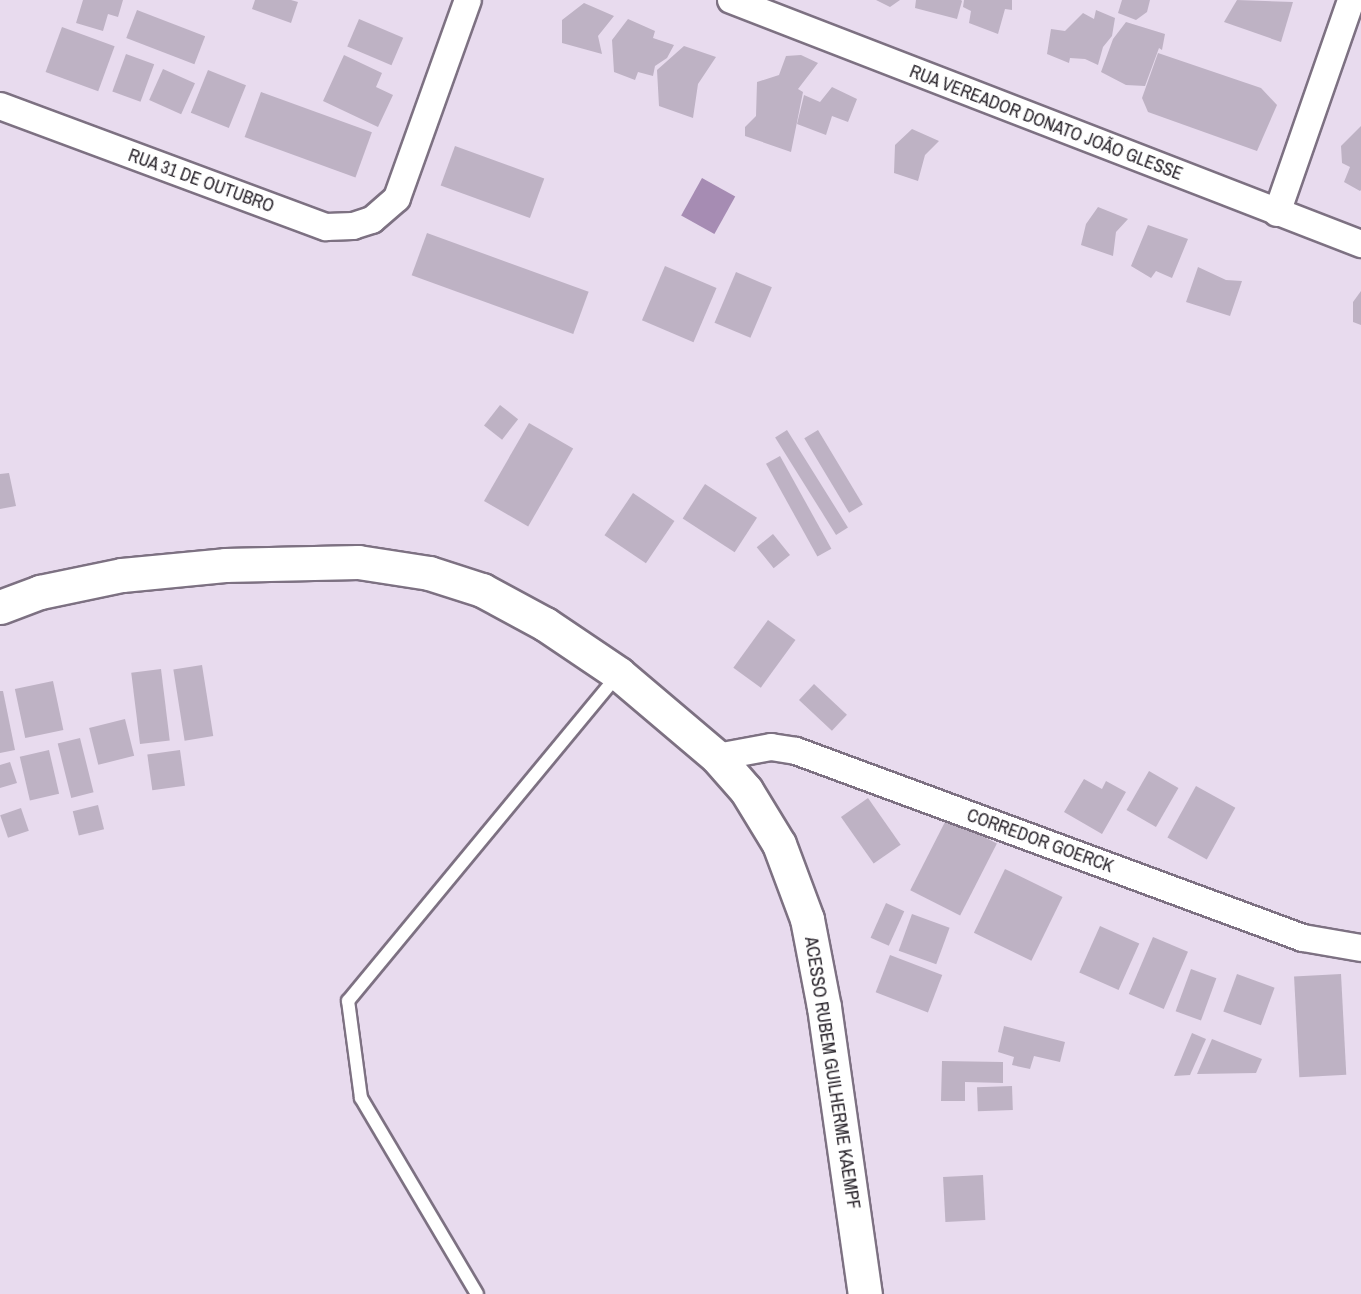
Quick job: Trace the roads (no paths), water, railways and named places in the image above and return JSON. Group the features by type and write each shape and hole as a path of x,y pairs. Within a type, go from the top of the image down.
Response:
{"main road":[{"name":"ACESSO RUBEM GUILHERME KAEMPF","path":"0,607 40,592 122,575 225,565 358,562 429,573 482,590 545,624 619,674 717,757 746,790 778,844 807,919 824,1007 865,1294"}],"street":[{"name":"RUA 31 DE OUTUBRO","path":"0,106 326,227 353,226 372,220 398,198 468,0"},
{"name":"RUA VEREADOR DONATO JOÃO GLESSE","path":"731,0 1361,244"},
{"path":"1277,213 1351,0"},
{"name":"CORREDOR GOERCK","path":"717,757 771,747 796,751 1303,938 1361,948"}],"lane":[{"path":"477,1294 361,1098 348,1001 619,674"}]}
